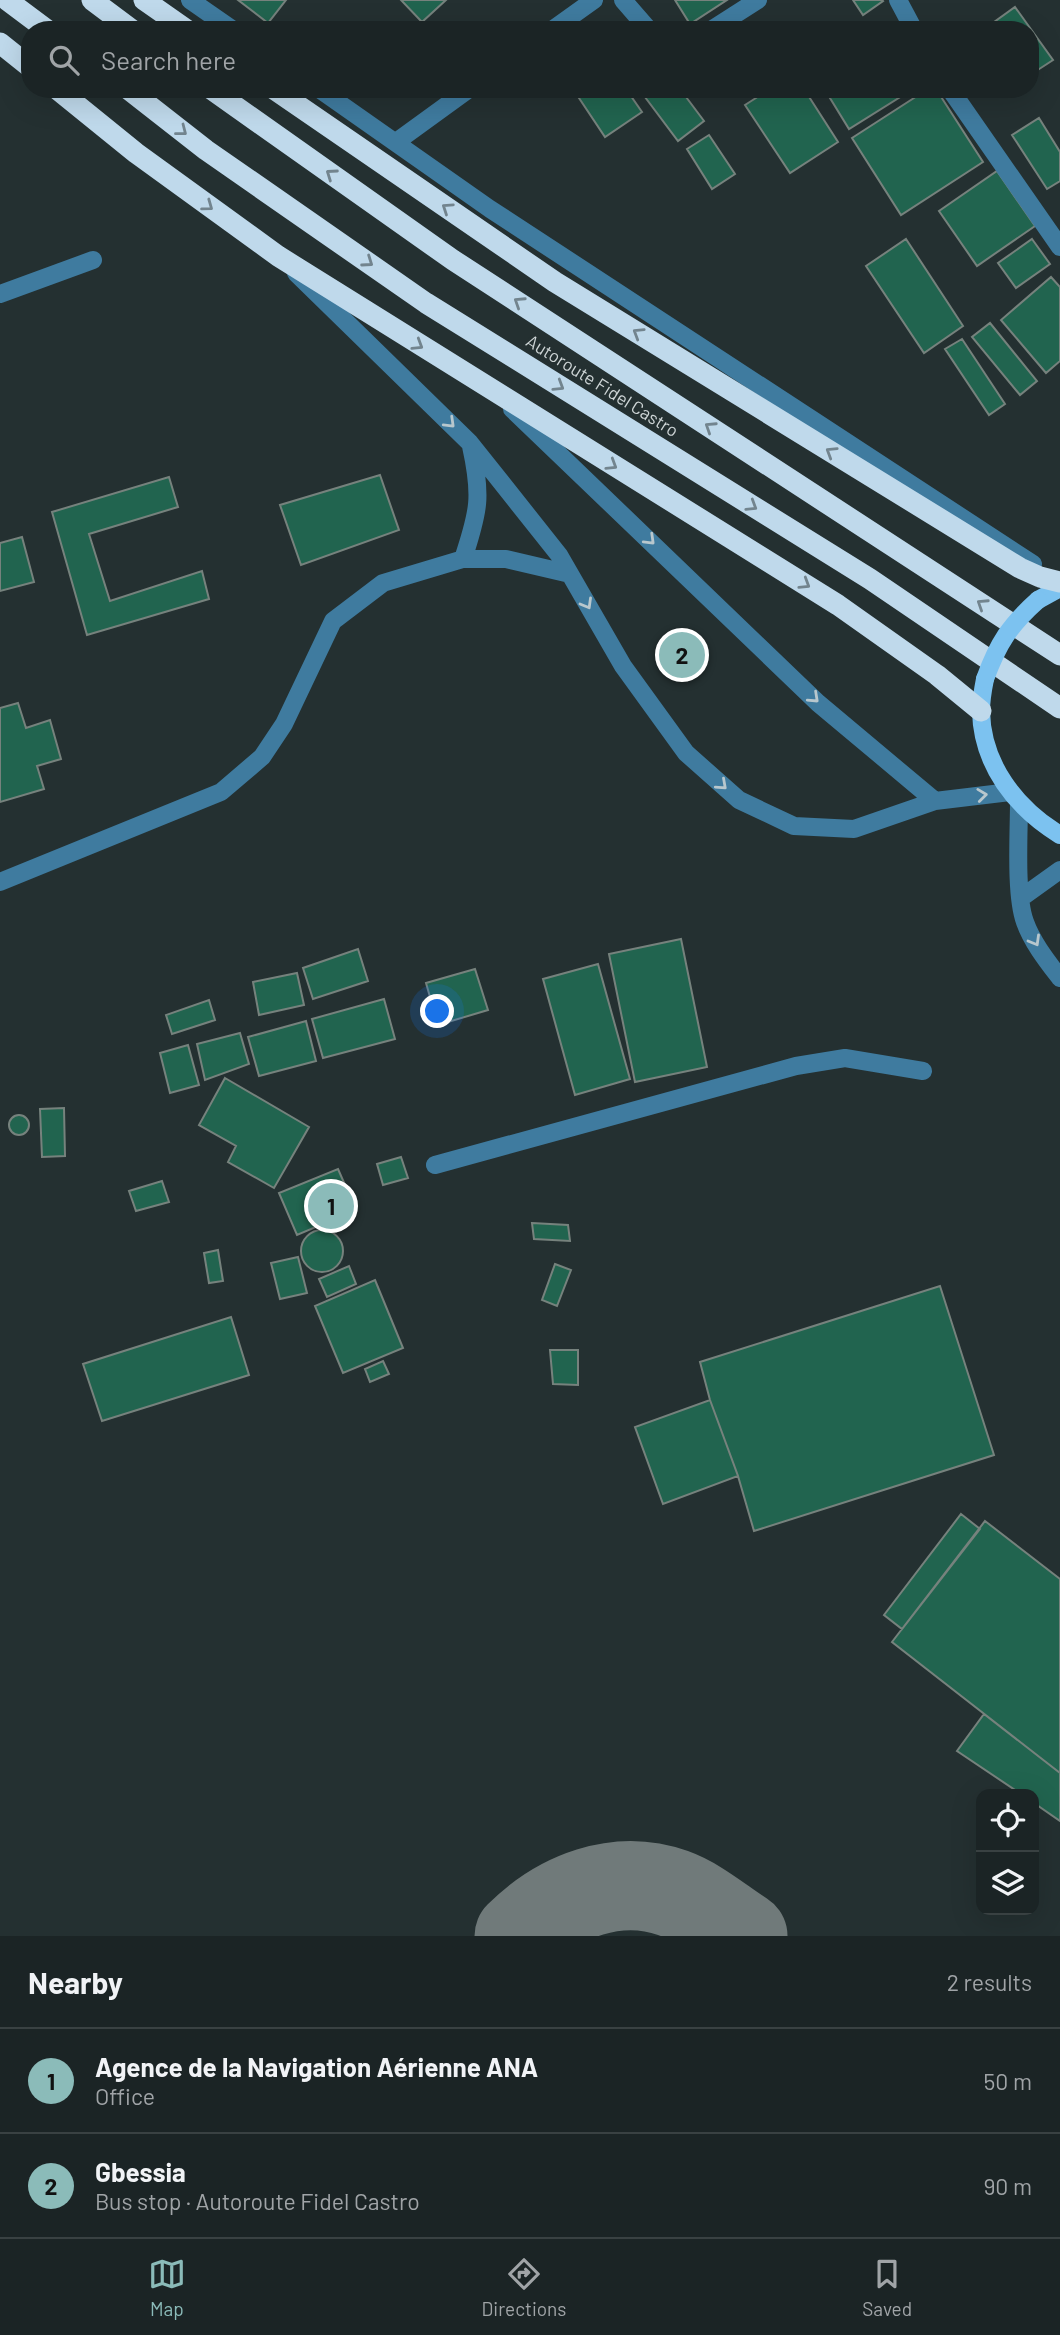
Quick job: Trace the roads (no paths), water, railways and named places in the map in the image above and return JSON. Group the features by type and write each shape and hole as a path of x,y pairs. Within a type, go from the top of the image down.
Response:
{"highway":[{"path":"7,0 35,21"},
{"path":"92,0 120,21"},
{"path":"144,0 174,21"},
{"path":"0,43 21,60"},
{"path":"68,98 136,153 278,256 838,605 937,675 981,711"},
{"name":"Autoroute Fidel Castro","path":"139,98 205,150 426,303 870,579 1060,708"},
{"name":"Autoroute Fidel Castro","path":"224,98 453,260 1060,655"},
{"path":"287,98 555,282 1020,568 1060,584"}],"main road":[{"path":"1060,584 1014,621 996,648 985,679 981,711 985,740 995,767 1014,797 1038,821 1060,835"}],"street":[{"path":"190,0 220,21"},
{"path":"565,21 594,0"},
{"path":"623,0 641,21"},
{"path":"725,21 758,0"},
{"path":"898,0 909,21"},
{"path":"332,98 490,209 1060,584"},
{"path":"396,142 457,98"},
{"path":"956,98 1060,247"},
{"path":"278,256 470,443 559,555 623,666 686,753 739,800 794,826 854,829 935,801 1014,797 1024,920 1034,941 1060,978"},
{"path":"0,294 93,260"},
{"path":"494,392 818,703 935,801"},
{"path":"463,559 479,506 478,477 470,443"},
{"path":"0,882 221,792 262,757 285,724 333,621 383,583 463,559 506,559 570,574"},
{"path":"1021,898 1060,870"},
{"path":"435,1166 796,1066 845,1058 923,1071"}],"place":[{"name":"Gbessia","path":"682,655"},
{"name":"Agence de la Navigation Aérienne ANA","path":"331,1206"}]}
